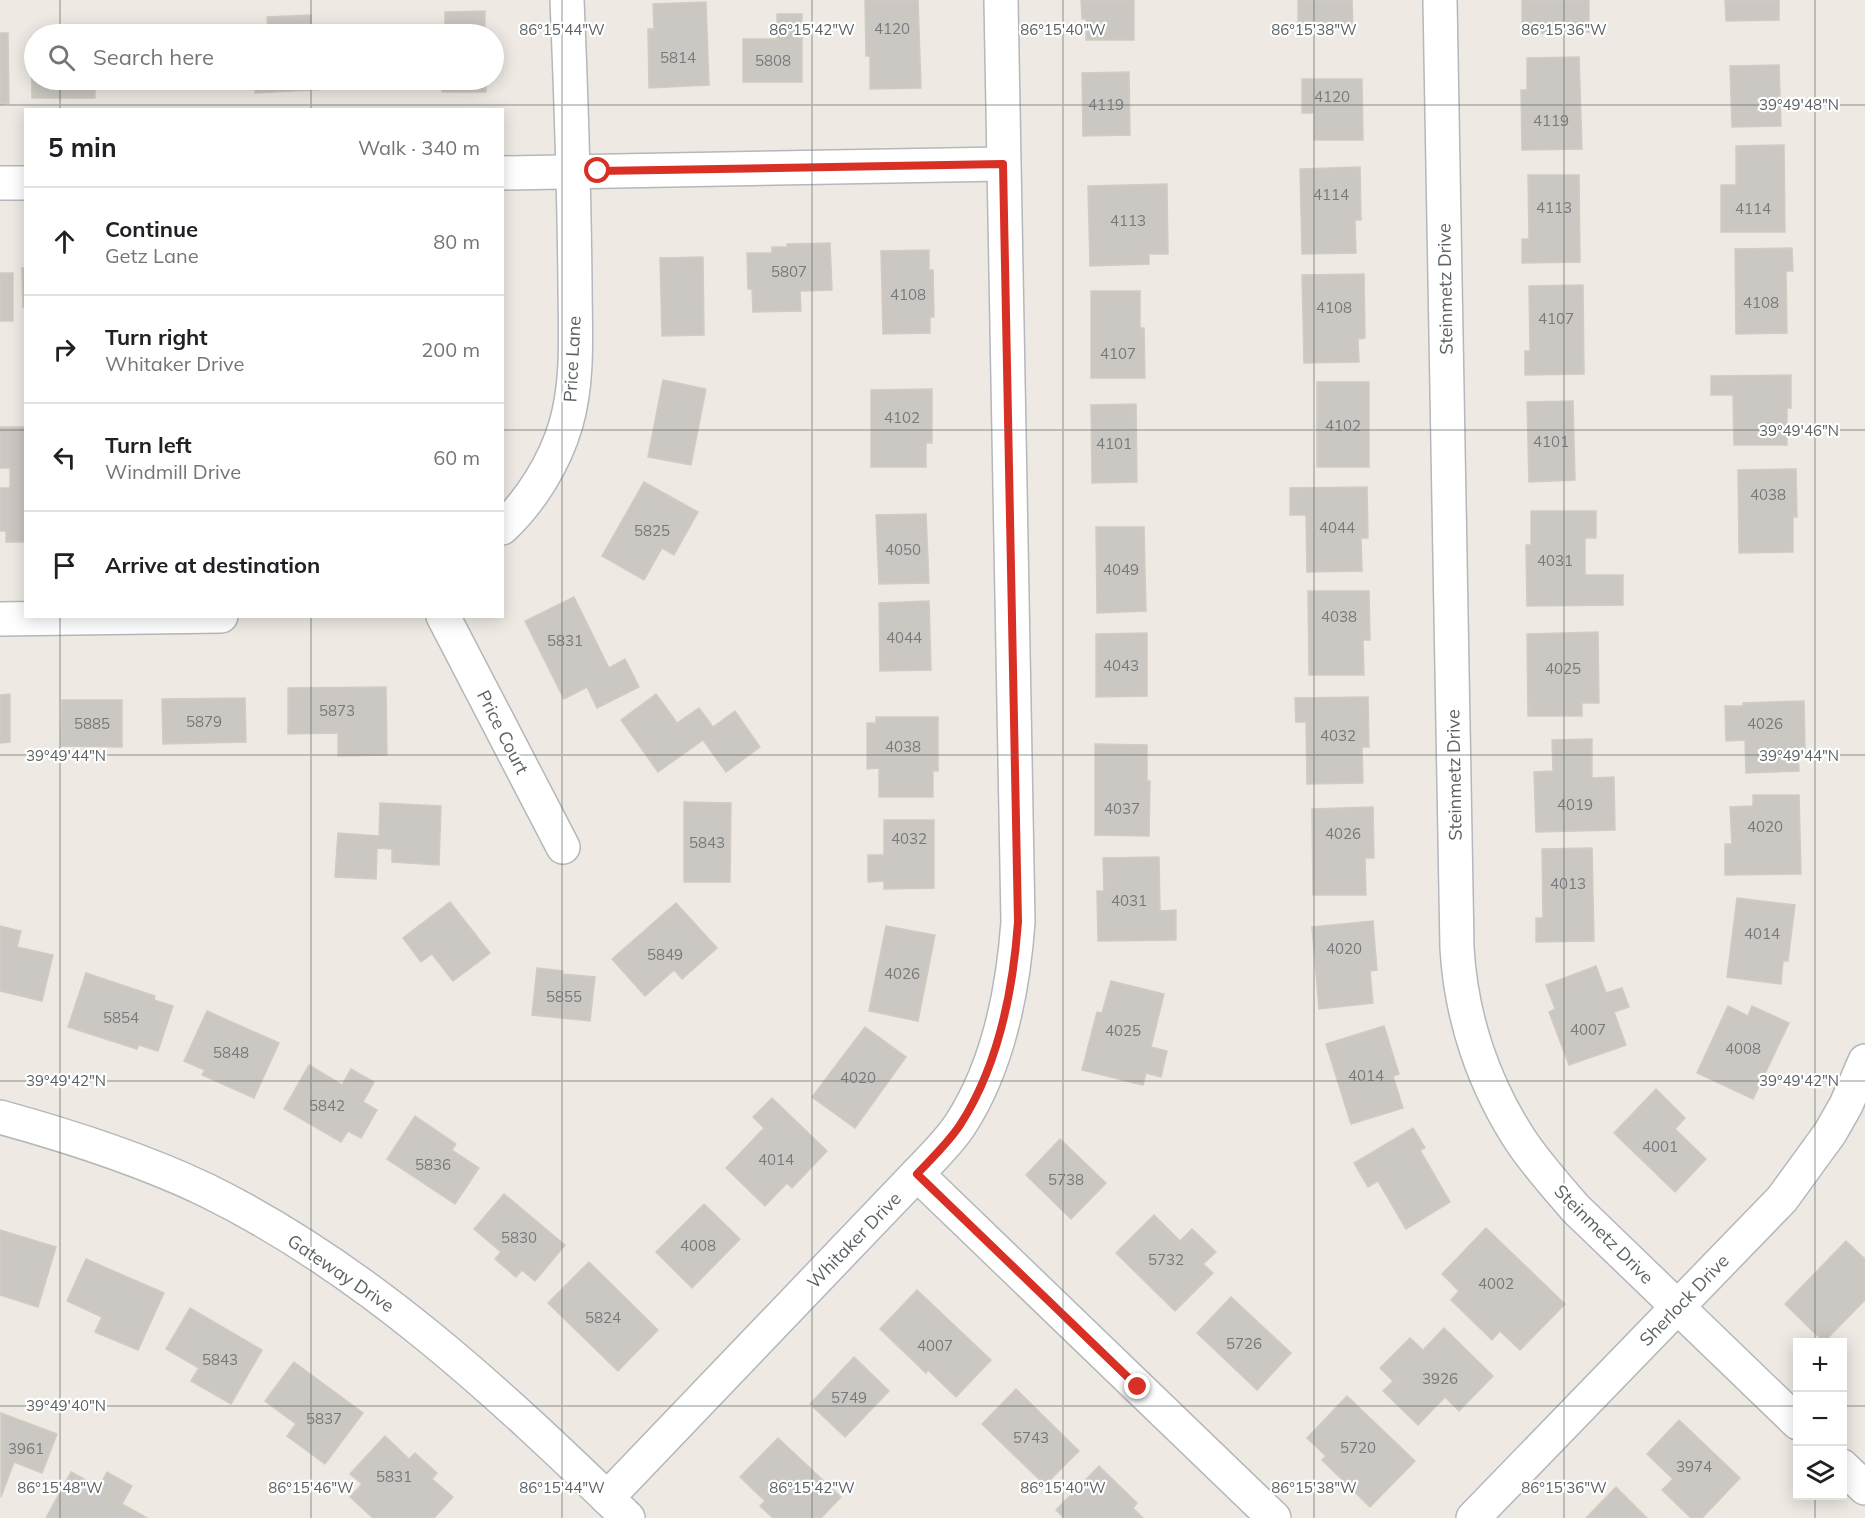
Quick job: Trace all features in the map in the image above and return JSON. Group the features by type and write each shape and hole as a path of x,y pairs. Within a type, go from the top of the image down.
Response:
{"street":[{"name":"Price Lane","path":"504,526 528,498 547,469 560,443 572,400 575,354 574,171 567,0"},
{"name":"Whitaker Drive","path":"618,1508 958,1127 971,1106 992,1057 1012,984 1018,922 1001,0"},
{"name":"Steinmetz Drive","path":"1440,0 1457,937 1462,996 1480,1060 1506,1118 1553,1184 1793,1419"},
{"path":"504,173 1003,164"},
{"path":"0,183 24,183"},
{"path":"0,619 73,618"},
{"name":"Price Court","path":"445,618 563,847"},
{"name":"Sherlock Drive","path":"1473,1518 1782,1199 1830,1133 1846,1105 1865,1061"},
{"name":"Gateway Drive","path":"0,1117 47,1130 154,1168 252,1215 376,1294 394,1308 447,1351 618,1508"},
{"path":"917,1174 1274,1518"},
{"path":"1847,1471 1865,1488"}],"building":[{"path":"865,0 918,0 921,88 870,89 870,56 866,56"},
{"path":"1081,0 1134,0 1134,40 1086,40 1086,19 1082,19"},
{"path":"1298,0 1352,0 1353,29 1298,29"},
{"path":"1522,0 1589,0 1589,32 1522,34"},
{"path":"1725,0 1779,0 1779,20 1726,21"},
{"path":"706,2 709,85 649,88 648,29 654,29 653,4"},
{"path":"485,11 485,24 445,24 445,12"},
{"path":"777,14 802,14 802,82 743,82 743,39 777,39"},
{"path":"311,15 311,24 267,24 267,17"},
{"path":"0,33 8,33 9,103 0,104"},
{"path":"1579,57 1582,149 1522,150 1521,90 1527,90 1527,58"},
{"path":"1779,65 1781,126 1732,127 1730,66"},
{"path":"1129,72 1130,135 1083,136 1082,73"},
{"path":"1302,79 1362,79 1363,140 1314,140 1314,113 1302,113"},
{"path":"32,90 95,90 95,98 32,98"},
{"path":"255,90 310,90 255,93"},
{"path":"442,90 486,90 486,92 442,92"},
{"path":"1784,145 1785,232 1721,232 1721,185 1736,185 1736,146"},
{"path":"1360,167 1361,220 1355,220 1356,253 1302,254 1300,169"},
{"path":"1528,175 1579,175 1580,262 1522,263 1522,239 1529,239"},
{"path":"1167,184 1168,254 1149,254 1149,264 1090,266 1088,186"},
{"path":"830,243 832,290 800,291 801,311 753,312 752,289 748,289 747,253 772,253 772,247 787,247 787,244"},
{"path":"1792,248 1793,271 1786,271 1787,333 1736,334 1735,249"},
{"path":"929,250 929,270 933,270 934,317 930,317 930,333 883,334 881,251"},
{"path":"703,257 704,335 662,336 660,258"},
{"path":"22,268 24,268 24,307"},
{"path":"0,273 13,273 13,321 0,321"},
{"path":"1364,274 1365,338 1358,339 1359,362 1304,363 1302,275"},
{"path":"1583,285 1584,374 1525,375 1525,351 1530,351 1529,286"},
{"path":"1091,291 1140,291 1140,328 1144,328 1145,378 1091,378"},
{"path":"1791,375 1791,408 1787,408 1787,445 1734,445 1733,395 1711,395 1711,376"},
{"path":"663,380 706,389 691,465 648,457"},
{"path":"1317,382 1369,382 1369,467 1317,467"},
{"path":"932,389 932,443 926,443 926,467 871,467 871,390"},
{"path":"1573,401 1575,480 1529,482 1527,402"},
{"path":"1136,404 1137,482 1092,483 1091,405"},
{"path":"0,427 24,427 24,542 6,542 6,531 0,531 0,488 10,488 10,468 0,468"},
{"path":"1796,469 1797,517 1793,517 1793,552 1739,553 1738,470"},
{"path":"644,482 698,512 674,555 662,548 644,580 602,556"},
{"path":"1367,487 1368,538 1361,538 1362,571 1307,572 1306,515 1290,515 1290,488"},
{"path":"1531,511 1596,511 1596,538 1585,538 1585,575 1623,575 1623,605 1527,606 1526,545 1531,545"},
{"path":"926,514 929,583 879,584 876,515"},
{"path":"1096,527 1144,527 1146,611 1097,613"},
{"path":"1308,591 1369,591 1370,640 1363,640 1364,675 1309,675"},
{"path":"574,597 609,668 625,659 639,687 597,708 587,687 564,699 525,621"},
{"path":"929,601 931,670 880,671 879,603"},
{"path":"1598,632 1599,703 1582,703 1582,716 1528,716 1527,634"},
{"path":"1147,633 1147,696 1096,697 1096,634"},
{"path":"386,687 387,755 338,756 338,733 288,734 288,688"},
{"path":"10,694 10,742 0,743 0,695"},
{"path":"656,694 677,723 699,708 713,727 735,711 760,747 726,772 703,740 658,772 621,720"},
{"path":"1368,697 1369,747 1362,747 1363,783 1307,784 1306,722 1296,722 1295,698"},
{"path":"245,698 246,742 163,744 162,699"},
{"path":"62,700 122,700 122,747 61,746"},
{"path":"1804,701 1805,748 1798,748 1799,771 1746,773 1745,740 1726,741 1725,706 1743,706 1743,703"},
{"path":"876,717 938,717 938,771 933,771 933,797 879,797 879,768 867,769 867,723 876,723"},
{"path":"1592,739 1592,778 1614,777 1615,830 1536,832 1534,772 1553,771 1552,740"},
{"path":"1095,744 1147,745 1147,781 1150,781 1149,836 1095,835"},
{"path":"1753,795 1799,795 1801,874 1725,875 1725,844 1732,844 1730,807 1753,806"},
{"path":"684,802 731,803 730,882 684,882"},
{"path":"380,803 441,806 439,865 392,862 392,849 377,848 376,879 335,877 338,833 379,836"},
{"path":"1373,807 1374,858 1365,858 1366,895 1313,895 1312,809"},
{"path":"884,820 934,820 934,888 884,889 884,881 868,882 868,855 884,855"},
{"path":"1592,848 1594,941 1536,942 1536,918 1543,918 1542,849"},
{"path":"1159,857 1160,911 1176,910 1176,940 1098,941 1097,891 1104,891 1103,858"},
{"path":"1737,898 1795,905 1788,961 1783,961 1781,984 1727,977"},
{"path":"450,902 490,953 453,981 432,954 421,962 403,938"},
{"path":"676,903 717,948 682,979 674,970 645,996 612,959"},
{"path":"1373,921 1377,970 1370,971 1373,1003 1319,1009 1312,927"},
{"path":"0,926 21,931 17,947 53,955 42,1001 0,991"},
{"path":"886,926 935,935 918,1021 869,1011"},
{"path":"1596,966 1606,993 1622,988 1629,1007 1614,1012 1626,1045 1569,1065 1549,1012 1555,1009 1546,985"},
{"path":"537,968 563,971 562,974 595,977 590,1021 532,1015"},
{"path":"86,973 155,996 154,1000 173,1006 158,1051 139,1045 137,1049 68,1027"},
{"path":"1111,981 1164,994 1151,1047 1167,1051 1161,1077 1146,1073 1143,1085 1082,1070 1097,1012 1102,1013"},
{"path":"1728,1006 1748,1016 1752,1006 1789,1023 1753,1099 1697,1073"},
{"path":"207,1011 279,1043 254,1098 202,1075 205,1070 184,1061"},
{"path":"1384,1026 1399,1074 1393,1076 1403,1108 1351,1124 1326,1044"},
{"path":"865,1027 906,1057 855,1128 812,1097"},
{"path":"309,1065 342,1085 351,1069 374,1082 363,1102 377,1110 361,1138 348,1131 341,1142 284,1109"},
{"path":"1656,1089 1685,1118 1675,1129 1706,1159 1675,1192 1614,1133"},
{"path":"772,1098 827,1151 792,1188 787,1183 765,1206 726,1168 764,1128 753,1117"},
{"path":"415,1116 456,1144 452,1150 479,1168 455,1204 387,1159"},
{"path":"1413,1128 1425,1148 1420,1150 1450,1202 1406,1229 1378,1181 1368,1187 1354,1163"},
{"path":"1060,1139 1106,1183 1071,1219 1026,1175"},
{"path":"504,1194 565,1245 535,1281 522,1270 516,1277 495,1259 501,1252 474,1229"},
{"path":"704,1204 740,1239 692,1288 656,1252"},
{"path":"1154,1215 1180,1241 1192,1229 1216,1252 1203,1264 1213,1273 1175,1311 1116,1253"},
{"path":"1486,1228 1565,1304 1520,1350 1500,1331 1492,1340 1451,1300 1459,1291 1442,1274"},
{"path":"0,1230 56,1247 38,1307 0,1295"},
{"path":"1846,1241 1865,1259 1865,1300 1828,1338 1820,1338 1785,1304"},
{"path":"86,1259 164,1293 138,1350 95,1332 102,1317 67,1301"},
{"path":"589,1262 658,1330 618,1371 548,1303"},
{"path":"917,1290 991,1360 956,1397 928,1370 926,1373 880,1329"},
{"path":"1231,1297 1291,1353 1257,1390 1197,1333"},
{"path":"190,1308 262,1350 231,1404 191,1381 199,1368 166,1349"},
{"path":"1444,1328 1493,1376 1459,1411 1445,1397 1418,1425 1383,1391 1393,1381 1380,1368 1410,1338 1423,1350"},
{"path":"854,1357 889,1391 845,1437 810,1404"},
{"path":"294,1362 363,1413 325,1464 287,1436 296,1424 265,1401"},
{"path":"1016,1389 1079,1451 1045,1485 982,1424"},
{"path":"1347,1396 1415,1461 1370,1507 1322,1460 1326,1456 1307,1438"},
{"path":"1,1413 57,1434 42,1473 14,1462 1,1497"},
{"path":"1679,1420 1740,1478 1702,1518 1691,1518 1662,1490 1673,1479 1647,1454"},
{"path":"385,1436 409,1459 415,1453 437,1473 432,1479 453,1497 434,1518 373,1518 350,1497 362,1484 350,1474"},
{"path":"778,1438 841,1497 821,1518 773,1518 760,1506 765,1501 740,1477"},
{"path":"1099,1466 1137,1503 1133,1508 1143,1518 1064,1518 1056,1510"},
{"path":"71,1472 99,1487 107,1472 132,1486 122,1504 147,1518 46,1518"},
{"path":"1616,1487 1647,1518 1586,1518"}],"route":[{"path":"598,171 1003,164 1018,922 1016,956 1012,984 1000,1032 971,1106 958,1127 917,1174 1138,1387"}]}
